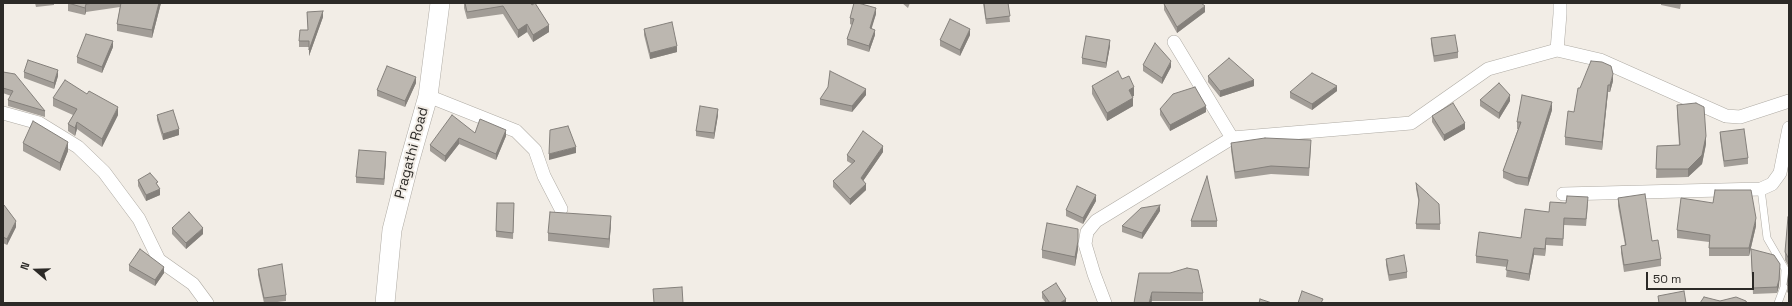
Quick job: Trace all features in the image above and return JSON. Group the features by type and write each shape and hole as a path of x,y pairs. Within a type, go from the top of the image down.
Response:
{"street":[{"name":"Pragathi Road","path":"385,303 392,230 428,96 440,3"},
{"path":"1556,50 1560,3"},
{"path":"1174,42 1232,138"},
{"path":"1105,303 1085,244 1088,232 1096,221 1232,138 1411,123 1488,70 1556,50 1600,60 1726,116 1740,117 1789,101"},
{"path":"428,96 516,132 535,150 544,176 561,209"},
{"path":"3,113 40,123 78,147 104,172 134,213 159,260 193,284 207,303"},
{"path":"1563,194 1760,189 1772,184 1780,173 1789,128"}],"lane":[{"path":"1760,189 1767,238 1785,269 1784,287 1778,303"}],"building":[{"path":"68,3 95,3 86,4 85,8"},
{"path":"121,3 159,3 152,30 117,24"},
{"path":"465,3 531,3 532,5 535,3 549,25 533,35 527,24 518,30 503,6 467,12"},
{"path":"854,3 876,8 870,28 875,30 869,46 847,39 854,19 850,18"},
{"path":"984,3 1008,3 1010,16 986,19"},
{"path":"1201,3 1205,6 1177,27 1164,4"},
{"path":"323,11 309,50 309,41 299,41 300,30 308,30 307,12"},
{"path":"950,19 970,29 960,50 940,40"},
{"path":"672,22 677,46 650,53 644,29"},
{"path":"86,34 113,41 102,67 77,57"},
{"path":"1455,35 1458,52 1434,56 1431,38"},
{"path":"1086,36 1110,40 1106,63 1082,58"},
{"path":"1155,43 1171,61 1162,78 1143,65"},
{"path":"1229,58 1254,80 1220,91 1208,76"},
{"path":"28,60 58,70 54,83 24,72"},
{"path":"1591,61 1602,62 1611,66 1613,74 1610,85 1608,85 1602,142 1565,137 1568,111 1574,112 1578,88 1580,88"},
{"path":"387,66 416,77 405,101 377,90"},
{"path":"830,71 866,89 852,106 820,99 828,87"},
{"path":"1118,71 1122,79 1129,76 1134,87 1129,90 1133,98 1107,113 1092,86"},
{"path":"3,72 15,74 45,111 8,100 13,91 3,88"},
{"path":"1312,73 1337,86 1312,104 1290,92"},
{"path":"65,80 87,94 89,91 118,107 102,139 77,122 75,128 68,124 77,109 53,98"},
{"path":"1499,83 1510,95 1499,113 1480,100"},
{"path":"1195,87 1206,106 1170,125 1160,109 1173,94"},
{"path":"1522,95 1552,102 1528,178 1516,176 1503,171 1521,122 1517,122"},
{"path":"1453,103 1465,123 1444,135 1432,116"},
{"path":"1696,103 1704,107 1706,136 1702,155 1688,169 1656,169 1657,146 1680,145 1677,105"},
{"path":"700,106 718,109 714,133 696,131"},
{"path":"173,110 179,129 163,134 157,115"},
{"path":"452,115 475,133 480,119 506,130 496,154 459,138 445,156 430,145"},
{"path":"33,121 68,142 60,163 23,143"},
{"path":"568,126 576,147 549,154 550,130"},
{"path":"1744,129 1748,158 1724,161 1720,132"},
{"path":"863,131 883,146 861,178 866,184 850,199 833,181 855,161 847,155"},
{"path":"1265,138 1311,140 1309,168 1271,166 1235,172 1231,143"},
{"path":"359,150 386,152 384,179 356,177"},
{"path":"150,173 158,182 156,183 160,189 146,195 138,180"},
{"path":"1207,176 1217,221 1191,221"},
{"path":"1416,183 1439,204 1440,224 1416,224 1419,200"},
{"path":"1077,186 1096,195 1083,218 1066,210"},
{"path":"1715,190 1751,190 1756,218 1749,248 1709,248 1710,235 1677,230 1681,198 1713,203"},
{"path":"1645,194 1652,241 1658,240 1661,259 1624,265 1621,246 1626,245 1618,198"},
{"path":"1567,196 1588,197 1586,219 1564,218 1563,239 1546,238 1545,249 1534,248 1529,274 1506,270 1508,260 1476,256 1479,232 1521,238 1525,209 1549,212 1550,202 1566,203"},
{"path":"497,203 514,203 513,233 496,231"},
{"path":"3,205 16,221 7,239 3,237"},
{"path":"1160,205 1142,233 1122,226 1141,208"},
{"path":"189,212 203,228 186,243 172,228"},
{"path":"550,212 611,216 609,239 548,233"},
{"path":"1789,217 1789,259 1785,252"},
{"path":"1047,223 1078,229 1078,241 1075,257 1042,250"},
{"path":"140,249 164,267 155,280 129,265"},
{"path":"1751,249 1774,255 1780,264 1777,287 1753,288"},
{"path":"1404,255 1407,272 1389,275 1386,259"},
{"path":"282,264 286,295 264,298 258,269"},
{"path":"1187,268 1198,270 1203,293 1152,292 1149,303 1134,303 1139,273 1170,273"},
{"path":"1789,270 1789,287 1787,285"},
{"path":"1056,283 1066,299 1060,303 1050,303 1042,292"},
{"path":"682,287 683,303 654,303 653,289"},
{"path":"1302,291 1323,299 1321,303 1298,303"},
{"path":"1684,291 1686,303 1659,303 1658,296"},
{"path":"1704,297 1720,301 1736,297 1746,301 1747,303 1700,303"},
{"path":"1260,299 1272,303 1259,303"}]}
